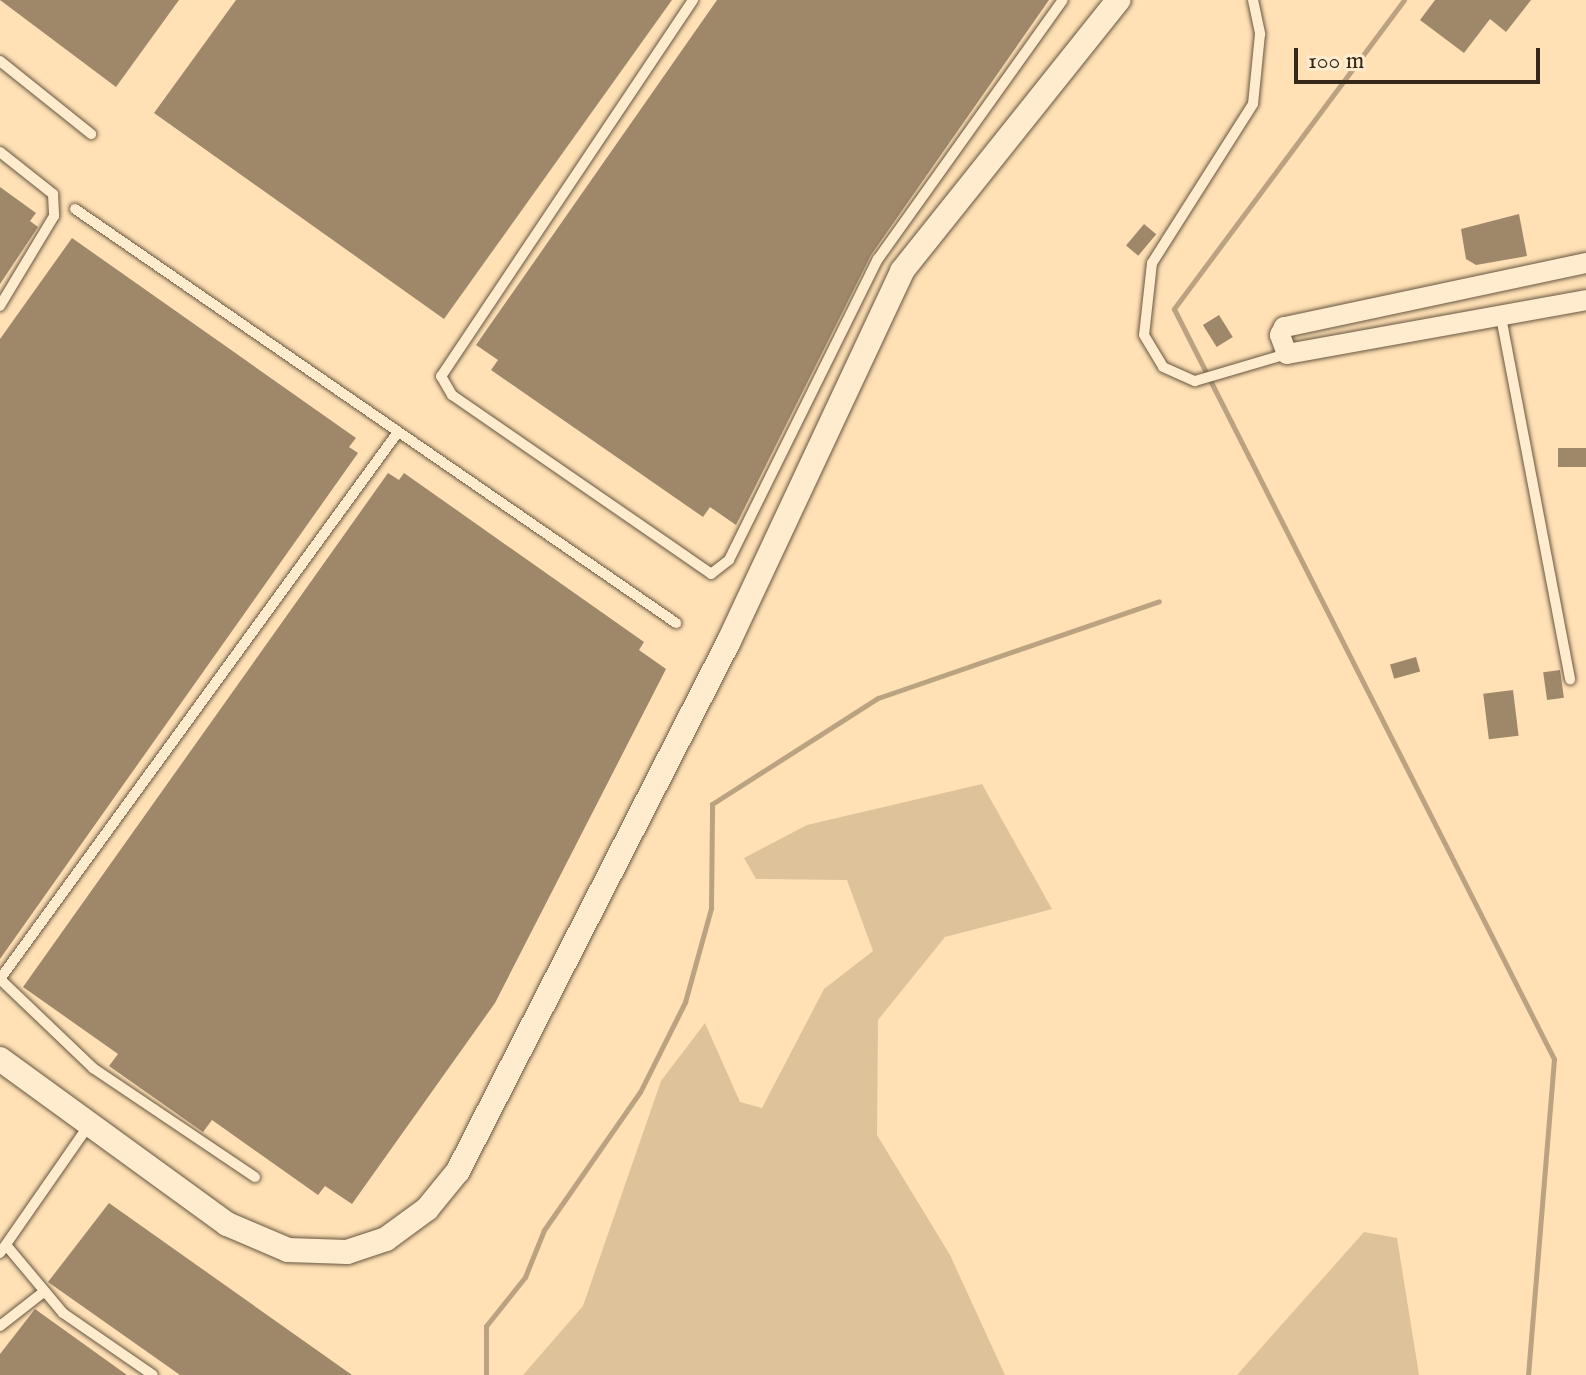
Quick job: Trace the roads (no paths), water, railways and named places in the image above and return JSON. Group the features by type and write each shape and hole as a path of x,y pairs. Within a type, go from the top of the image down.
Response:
{"street":[{"path":"0,1059 227,1224 288,1250 347,1252 386,1239 427,1209 458,1171 722,655 902,271 1118,0"},
{"path":"1582,264 1284,327 1287,354 1586,300"}],"lane":[{"path":"693,0 441,376 452,395 711,574 729,560 878,259 1063,0"},
{"path":"1253,0 1260,34 1253,104 1152,263 1143,303 1144,335 1163,367 1195,381 1287,354"},
{"path":"0,61 91,134"},
{"path":"0,152 53,194 54,216 0,306"},
{"path":"75,209 676,623"},
{"path":"1501,317 1570,680"},
{"path":"255,1177 93,1068 0,979 398,432"},
{"path":"90,1123 3,1249 41,1294 153,1375"},
{"path":"0,1326 41,1294"}],"waterway":[{"path":"1404,0 1174,309 1554,1059 1528,1375"},
{"path":"486,1375 486,1326 525,1277 544,1230 640,1092 685,1002 711,908 712,804 878,698 1159,601"}]}
